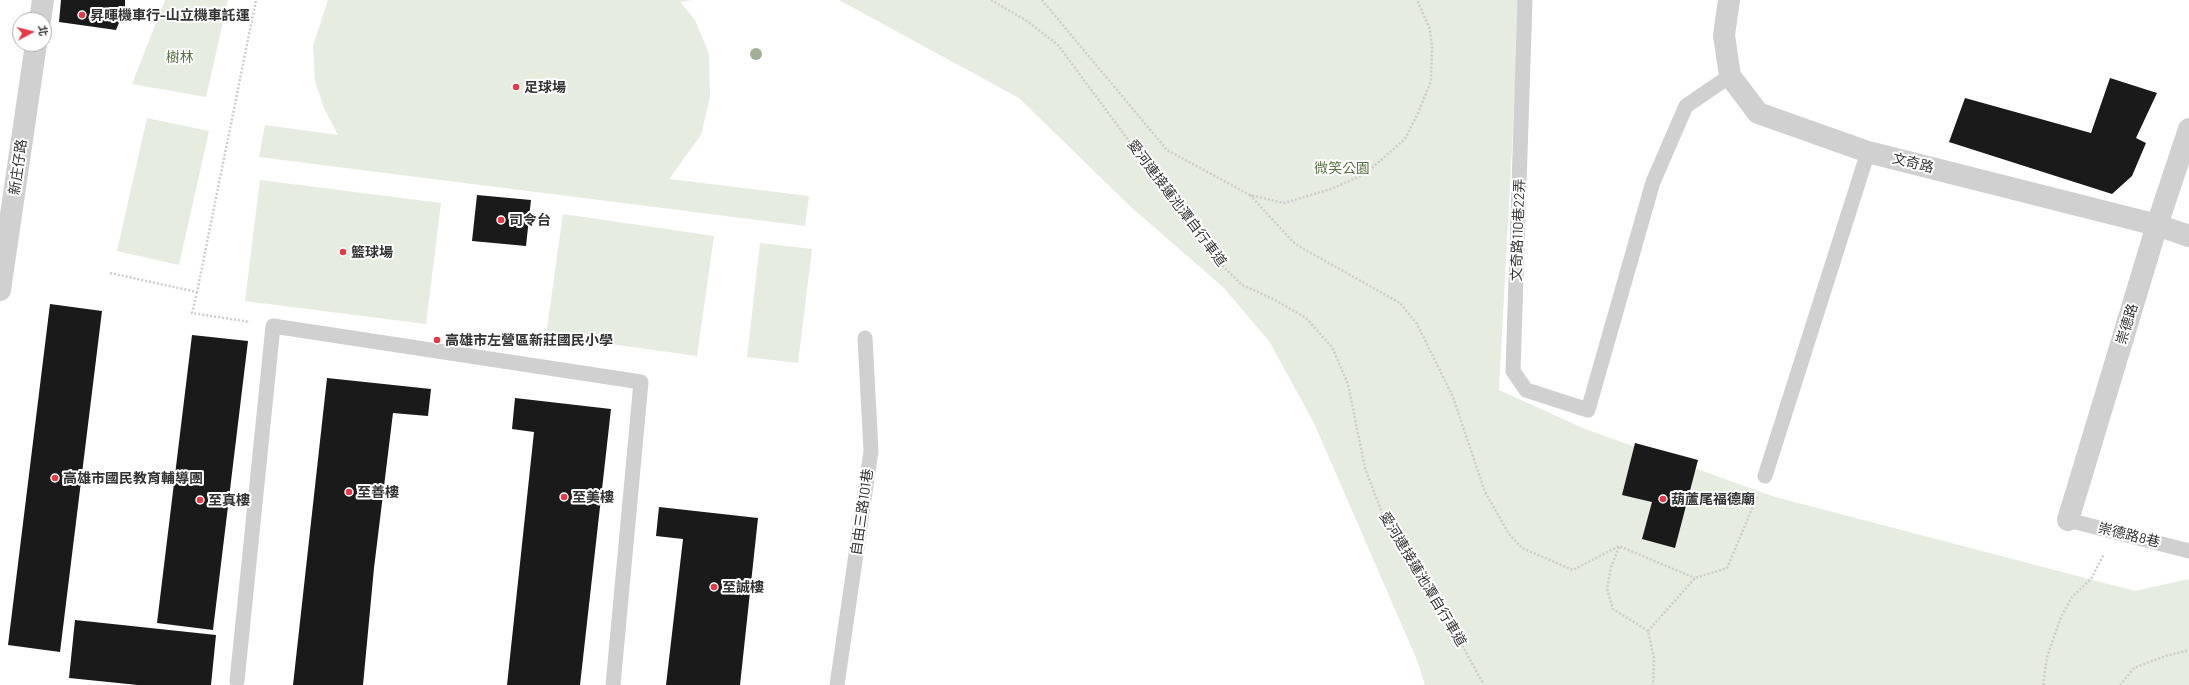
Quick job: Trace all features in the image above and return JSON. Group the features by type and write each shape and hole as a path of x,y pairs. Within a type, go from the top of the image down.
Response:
{"street":[{"path":"41,12 43,0"},
{"name":"文奇路","path":"1729,0 1724,35 1730,76 1758,113 1868,152 2157,225 2189,236"},
{"name":"新庄仔路","path":"0,290 4,230 35,52"},
{"name":"崇德路","path":"2068,520 2157,225 2189,129"}],"lane":[{"name":"文奇路110巷22弄","path":"1525,0 1513,371 1526,390 1588,410 1653,182 1686,106 1730,76"},
{"path":"1765,476 1868,152"},
{"path":"237,681 273,326 641,382 613,685"},
{"name":"自由三路101巷","path":"837,685 871,451 865,338"},
{"name":"崇德路8巷","path":"2068,520 2189,551"}],"path":[{"path":"256,0 192,313 273,326"},
{"name":"愛河連接蓮池潭自行車道","path":"991,0 1027,21 1058,44 1218,260 1242,285 1273,299 1306,318 1332,347 1348,384 1365,468 1385,521 1457,636 1484,685"},
{"path":"1042,0 1167,150 1250,195 1284,203 1331,189 1365,174 1405,139 1418,113 1431,81 1432,48 1430,29 1417,0"},
{"path":"1250,195 1295,244 1400,303 1417,324 1453,397 1485,492 1508,534 1522,548 1573,570 1619,546"},
{"path":"110,273 197,292"},
{"path":"1648,631 1695,578 1727,568 1765,476"},
{"path":"2043,685 2048,657 2061,617 2072,597 2091,579 2116,532"},
{"path":"1619,546 1695,578"},
{"path":"1619,546 1611,567 1607,589 1613,609 1648,631 1654,658 1653,685"},
{"path":"2120,685 2134,668 2165,656 2189,650"}],"green space":[{"name":"樹林","path":"165,0 228,0 206,97 132,84"},
{"name":"足球場","path":"328,0 692,0 680,2 695,20 709,54 710,97 701,135 669,179 809,196 805,226 259,157 265,125 338,135 324,108 315,81 313,46"},
{"name":"微笑公園","path":"839,0 1520,0 1499,390 1585,429 1775,497 2135,591 2189,579 2189,685 1425,685 1417,660 1314,423 1269,341 1223,287 1132,208 1019,98"},
{"path":"147,118 209,131 179,265 117,251"},
{"name":"籃球場","path":"260,180 441,203 426,324 245,301"},
{"path":"563,214 714,236 697,356 546,335"},
{"path":"760,243 812,249 798,363 747,357"}],"building":[{"path":"61,0 125,0 125,8 116,30 59,22"},
{"path":"2110,78 2157,93 2136,138 2146,143 2132,176 2112,194 1949,142 1965,98 2091,133"},
{"name":"司令台","path":"477,195 531,200 526,246 472,241"},
{"name":"高雄市國民教育輔導團","path":"50,304 102,311 60,652 8,645"},
{"name":"至真樓","path":"192,335 248,341 213,630 157,623"},
{"name":"至善樓","path":"327,378 431,389 428,416 393,413 374,568 363,685 293,685"},
{"name":"至美樓","path":"515,398 611,409 580,685 507,685 534,432 512,429"},
{"name":"葫蘆尾福德廟","path":"1635,443 1698,460 1675,548 1642,539 1652,502 1622,495"},
{"name":"至誠樓","path":"659,507 758,518 740,685 666,685 683,539 656,536"},
{"path":"75,620 216,635 211,685 138,685 69,678"}],"place":[{"name":"昇暉機車行-山立機車託運","path":"82,15"},
{"name":"足球場","path":"516,87"},
{"name":"司令台","path":"501,220"},
{"name":"籃球場","path":"343,252"},
{"name":"高雄市左營區新莊國民小學","path":"437,340"},
{"name":"高雄市國民教育輔導團","path":"55,478"},
{"name":"至善樓","path":"349,492"},
{"name":"至美樓","path":"564,497"},
{"name":"葫蘆尾福德廟","path":"1663,499"},
{"name":"至真樓","path":"200,500"},
{"name":"至誠樓","path":"714,587"}]}
